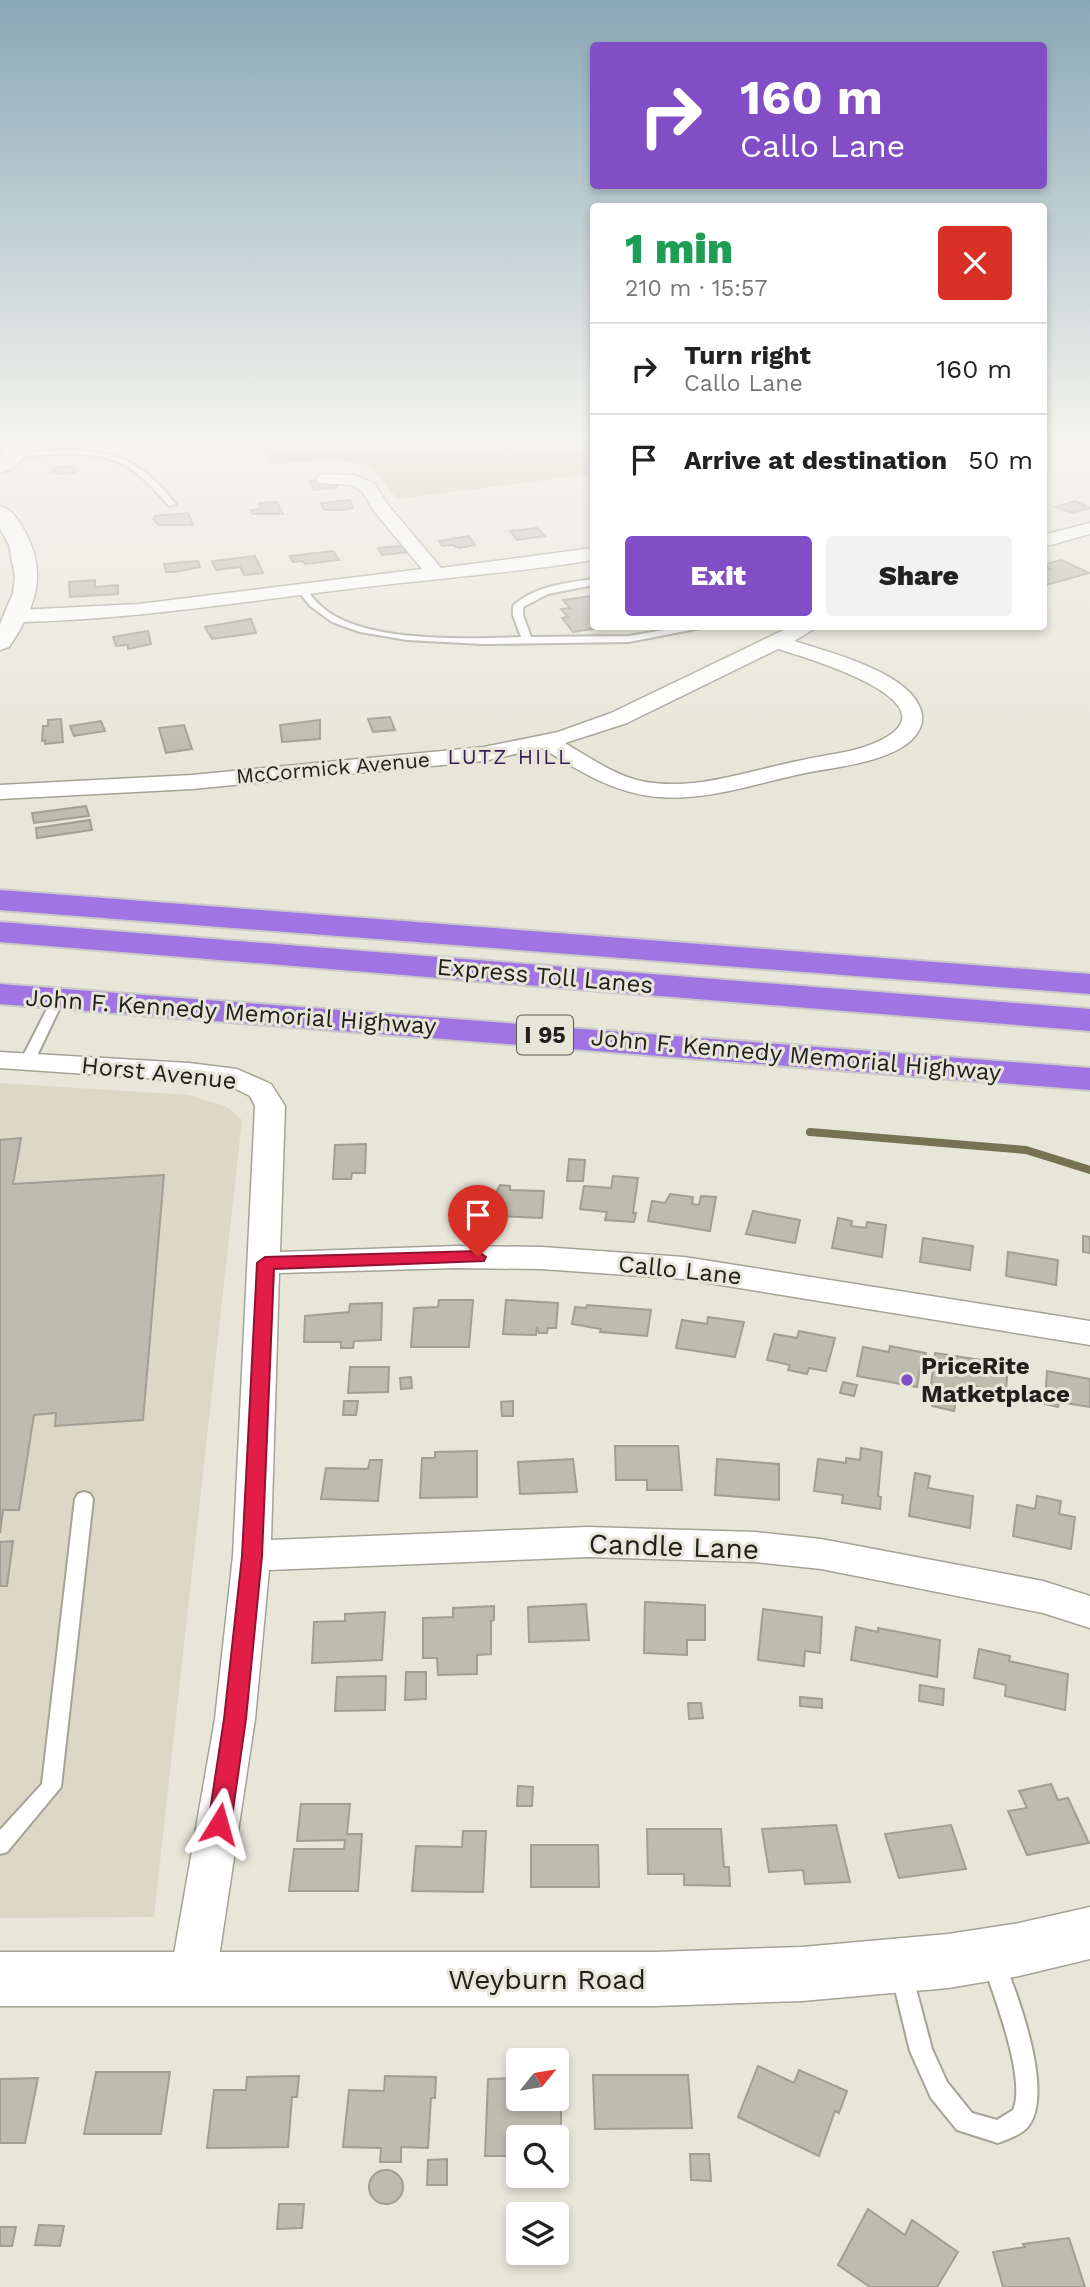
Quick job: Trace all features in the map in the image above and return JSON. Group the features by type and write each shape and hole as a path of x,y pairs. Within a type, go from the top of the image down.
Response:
{"highway":[{"path":"0,900 1090,984"},
{"name":"Express Toll Lanes","path":"0,932 1090,1020"},
{"name":"Express Toll Lanes","path":"0,955 1090,1041"},
{"name":"John F. Kennedy Memorial Highway","path":"0,994 1090,1079"}],"street":[{"path":"0,642 18,616 27,587 26,558 20,542"},
{"path":"409,542 435,573"},
{"path":"18,616 102,613 435,573 530,565 590,555"},
{"name":"McCormick Avenue","path":"0,792 166,783 484,754 546,741 619,718 801,630"},
{"path":"546,741 621,782 642,788 670,790 715,785 876,751 902,737 911,726 914,716 910,704 892,686 778,642"},
{"name":"Horst Avenue","path":"14,1061 237,1078 261,1090 270,1105 252,1556 235,1719 193,1977"},
{"name":"Callo Lane","path":"265,1263 518,1257 684,1268 1090,1333"},
{"name":"Candle Lane","path":"252,1556 588,1542 755,1547 821,1555 1043,1597 1090,1612"},
{"name":"Weyburn Road","path":"0,1979 684,1979 820,1973 901,1965 991,1953 1090,1933"}],"lane":[{"path":"527,640 518,615 518,606 527,598 590,583"},
{"path":"301,589 308,600 328,617 342,624 470,641 629,639 683,630"},
{"path":"14,1061 58,999"},
{"path":"0,1845 51,1787 85,1499"},
{"path":"901,1965 921,2051 939,2090 965,2122 998,2132 1022,2117 1029,2100 1027,2073 991,1953"}],"shaded area":[{"path":"0,1083 189,1095 227,1107 242,1120 154,1917 0,1918"}],"building":[{"path":"439,542 473,542 475,545 459,548 453,545 442,546"},
{"path":"407,547 410,552 382,555 378,548"},
{"path":"333,551 339,560 305,564 303,561 293,562 290,556"},
{"path":"255,556 263,573 244,575 240,567 216,570 212,561"},
{"path":"1061,560 1089,573 1047,585 1047,570 1051,569 1047,564"},
{"path":"198,561 200,567 175,572 166,572 164,564"},
{"path":"95,580 95,587 118,585 118,594 70,597 69,582"},
{"path":"590,596 590,629 573,632 562,618 568,617 561,609 570,608 563,600"},
{"path":"251,619 256,633 212,639 205,627"},
{"path":"148,631 151,644 128,649 128,645 116,646 113,637"},
{"path":"390,717 395,730 373,732 368,719"},
{"path":"61,719 63,742 45,744 45,740 42,741 43,726 48,726 48,720"},
{"path":"320,720 320,739 282,742 280,725"},
{"path":"101,721 105,731 74,736 70,726"},
{"path":"184,725 192,749 166,753 159,728"},
{"path":"86,806 89,816 34,823 32,813"},
{"path":"90,820 92,830 37,838 36,828"},
{"path":"21,1138 13,1184 164,1175 143,1420 55,1426 56,1413 34,1415 19,1510 3,1510 0,1533 0,1140"},
{"path":"366,1144 365,1173 352,1173 351,1179 333,1179 335,1145"},
{"path":"569,1159 585,1160 583,1181 567,1181"},
{"path":"613,1176 638,1178 634,1222 605,1220 607,1212 580,1209 584,1186 611,1188"},
{"path":"500,1185 510,1186 510,1190 544,1191 542,1218 494,1216 495,1205 487,1204 487,1195 495,1195"},
{"path":"670,1194 693,1197 692,1204 699,1205 701,1196 716,1197 710,1231 648,1221 652,1201 665,1203"},
{"path":"753,1211 800,1220 795,1243 746,1234"},
{"path":"838,1218 852,1221 851,1226 866,1228 867,1222 886,1225 882,1257 832,1248"},
{"path":"1083,1236 1090,1237 1090,1253 1083,1252"},
{"path":"923,1238 973,1246 970,1270 920,1262"},
{"path":"1008,1252 1058,1260 1056,1285 1006,1276"},
{"path":"439,1300 473,1300 469,1347 411,1347 414,1308 438,1307"},
{"path":"506,1300 558,1303 556,1328 548,1328 547,1333 539,1333 537,1327 536,1335 503,1334"},
{"path":"382,1303 381,1340 354,1341 353,1348 341,1348 341,1342 304,1342 305,1316 349,1312 350,1304"},
{"path":"587,1305 651,1310 647,1336 600,1332 601,1329 572,1324 575,1307 586,1308"},
{"path":"708,1317 744,1322 735,1357 676,1348 682,1320 707,1324"},
{"path":"799,1331 835,1338 826,1371 809,1368 807,1374 788,1370 790,1365 767,1360 774,1334 797,1338"},
{"path":"890,1346 926,1353 924,1362 921,1362 917,1387 857,1376 863,1347 889,1352"},
{"path":"935,1353 1008,1364 1006,1392 966,1385 965,1393 931,1385"},
{"path":"350,1367 389,1367 388,1392 348,1393"},
{"path":"1047,1371 1090,1379 1090,1407 1059,1402 1058,1407 1045,1404"},
{"path":"411,1377 412,1388 401,1389 400,1378"},
{"path":"843,1382 857,1385 854,1396 840,1393"},
{"path":"933,1395 956,1400 954,1411 932,1406"},
{"path":"344,1401 358,1401 356,1415 343,1415"},
{"path":"513,1401 513,1416 502,1416 501,1402"},
{"path":"615,1446 678,1446 682,1490 647,1490 647,1480 616,1480"},
{"path":"861,1448 882,1452 878,1496 881,1497 880,1509 842,1503 843,1495 814,1491 818,1459 846,1463 846,1458 860,1460"},
{"path":"477,1451 477,1497 420,1498 422,1458 435,1458 435,1452"},
{"path":"573,1459 577,1492 520,1494 518,1462"},
{"path":"717,1459 779,1464 779,1500 715,1495"},
{"path":"370,1460 382,1460 378,1501 321,1499 326,1468 368,1469"},
{"path":"915,1473 930,1476 928,1488 973,1496 970,1528 909,1516"},
{"path":"1037,1496 1061,1501 1059,1514 1075,1517 1071,1549 1013,1536 1017,1505 1035,1509"},
{"path":"13,1541 7,1586 0,1586 0,1542"},
{"path":"645,1602 705,1605 705,1640 687,1640 687,1655 644,1653"},
{"path":"586,1604 589,1640 529,1642 528,1607"},
{"path":"494,1606 491,1654 477,1655 477,1674 438,1675 437,1658 423,1658 423,1618 453,1617 453,1608"},
{"path":"763,1609 822,1617 820,1653 805,1651 804,1666 758,1660"},
{"path":"385,1612 382,1660 312,1663 314,1622 345,1621 345,1614"},
{"path":"856,1627 878,1632 878,1628 940,1640 937,1677 851,1660"},
{"path":"979,1649 1010,1656 1009,1661 1068,1674 1065,1710 1005,1696 1006,1685 974,1678"},
{"path":"406,1672 426,1672 426,1699 405,1700"},
{"path":"386,1676 385,1710 335,1711 337,1677"},
{"path":"920,1685 944,1689 943,1705 919,1701"},
{"path":"800,1697 822,1699 822,1708 800,1706"},
{"path":"688,1703 701,1703 703,1718 689,1719"},
{"path":"1051,1784 1058,1800 1068,1798 1089,1843 1027,1855 1008,1811 1027,1808 1019,1791"},
{"path":"518,1786 533,1787 532,1806 517,1806"},
{"path":"301,1804 350,1804 347,1834 362,1834 358,1891 289,1891 294,1849 344,1849 345,1840 297,1841"},
{"path":"836,1825 850,1882 805,1884 803,1870 769,1872 762,1829"},
{"path":"951,1825 966,1869 899,1878 885,1834"},
{"path":"647,1829 721,1829 724,1867 729,1867 730,1886 684,1885 684,1874 648,1874"},
{"path":"463,1831 486,1831 483,1892 412,1891 416,1846 462,1847"},
{"path":"531,1845 598,1845 599,1887 531,1887"},
{"path":"758,2066 794,2083 799,2070 847,2091 839,2113 835,2111 819,2156 738,2117"},
{"path":"96,2072 170,2072 161,2134 84,2134"},
{"path":"593,2075 688,2075 692,2128 595,2129"},
{"path":"299,2076 297,2097 292,2097 288,2147 207,2148 214,2090 246,2090 247,2077"},
{"path":"385,2076 436,2077 435,2098 431,2098 428,2148 401,2147 401,2162 380,2162 381,2148 343,2147 349,2090 384,2091"},
{"path":"38,2078 25,2143 0,2143 0,2079"},
{"path":"506,2078 506,2111 561,2111 561,2125 506,2125 506,2156 485,2156 488,2079"},
{"path":"690,2154 709,2154 711,2181 691,2180"},
{"path":"447,2159 447,2185 427,2185 428,2160"},
{"path":"386,2170 398,2175 403,2187 398,2199 386,2204 374,2199 369,2187 374,2175"},
{"path":"279,2204 304,2204 302,2228 277,2229"},
{"path":"868,2209 905,2235 912,2220 958,2252 937,2287 870,2287 838,2265"},
{"path":"39,2225 64,2226 60,2246 35,2245"},
{"path":"0,2227 16,2227 12,2246 0,2246"},
{"path":"1069,2238 1085,2287 1003,2287 993,2252 1025,2247 1023,2244"}],"waterway":[{"path":"810,1132 1026,1150 1090,1170"}],"place":[{"name":"PriceRite Matketplace","path":"907,1380"}],"district":[{"name":"LUTZ HILL","path":"510,757"}],"route":[{"path":"219,1824 235,1719 252,1556 265,1263 478,1257"}]}
